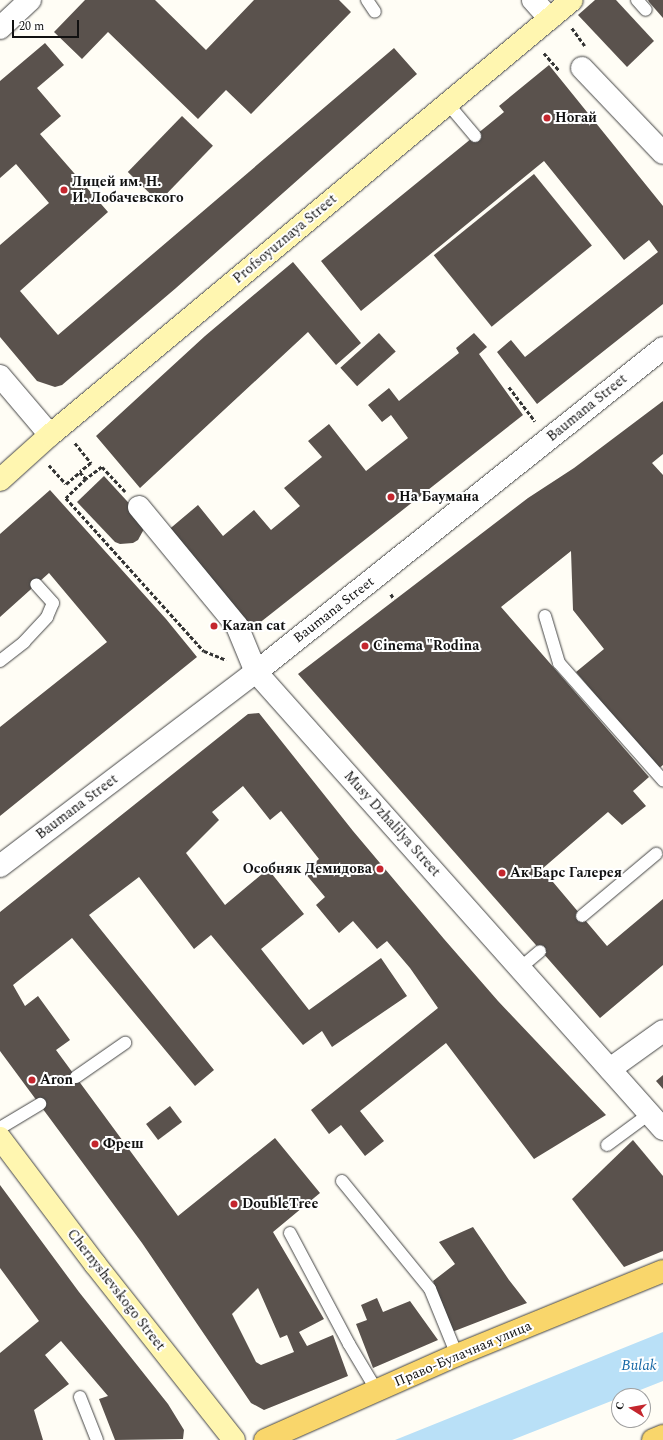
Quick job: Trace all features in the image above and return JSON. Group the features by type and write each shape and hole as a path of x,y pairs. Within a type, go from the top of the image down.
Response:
{"main road":[{"name":"Право-Булачная улица","path":"265,1440 457,1355 663,1271"},
{"path":"653,1440 663,1436"}],"street":[{"path":"0,28 30,0"},
{"path":"533,0 550,19"},
{"name":"Profsoyuznaya Street","path":"0,480 50,435 572,0"},
{"path":"582,68 663,153"},
{"name":"Baumana Street","path":"0,866 256,672 663,348"},
{"path":"0,376 50,435"},
{"name":"Musy Dzhalilya Street","path":"139,507 237,626 256,672 656,1122"},
{"path":"610,1069 663,1031"},
{"name":"Chernyshevskogo Street","path":"0,1138 95,1264 234,1440"}],"lane":[{"path":"368,0 375,12"},
{"path":"637,0 646,10"},
{"path":"448,104 475,136"},
{"path":"0,661 24,642 47,617 53,603 36,584"},
{"path":"545,616 559,663 663,780"},
{"path":"582,916 656,854"},
{"path":"520,968 540,951"},
{"path":"76,1077 125,1043"},
{"path":"0,1128 40,1104"},
{"path":"606,1145 656,1122"},
{"path":"342,1181 430,1289 457,1355"},
{"path":"290,1233 349,1344 377,1391"},
{"path":"80,1397 97,1440"}],"path":[{"path":"509,387 548,439"},
{"path":"49,465 66,484 91,463 74,442"},
{"path":"139,507 102,467 86,479 66,498 204,651 256,672"},
{"path":"80,472 86,479"}],"water":[{"name":"Bulak","path":"663,1332 663,1381 645,1388 611,1388 611,1401 512,1440 395,1440"}],"building":[{"path":"85,0 155,0 206,50 254,0 339,0 351,12 251,114 226,90 198,119 108,32 82,59 54,32"},
{"path":"595,0 616,0 654,41 627,67 578,15"},
{"path":"648,0 663,0 663,18 649,2"},
{"path":"45,43 64,65 37,88 61,116 40,134 108,212 20,291 58,335 394,48 417,74 176,288 62,385 55,387 37,381 0,337 0,245 49,203 16,164 0,178 0,81"},
{"path":"549,65 663,206 663,304 537,404 497,352 511,340 525,357 658,252 649,240 624,260 544,161 361,311 321,261 504,112 499,106"},
{"path":"182,116 213,146 159,202 128,172"},
{"path":"534,174 592,245 492,327 434,255"},
{"path":"293,262 361,343 336,365 308,332 140,488 96,436 205,336"},
{"path":"379,333 396,352 357,386 340,368"},
{"path":"474,333 487,347 479,354 523,415 248,632 166,532 198,505 223,536 254,510 271,530 300,506 284,488 322,457 308,441 329,424 366,471 408,438 391,415 382,422 368,405 389,388 399,401 459,353 456,348"},
{"path":"663,401 663,454 652,463 663,475 663,765 658,769 576,672 604,649 573,610 571,551 501,607 649,777 633,791 646,806 622,825 608,812 542,869 607,946 663,899 663,965 600,1018 298,674 528,498 574,468"},
{"path":"104,476 137,512 144,529 138,540 133,543 120,544 115,542 77,502"},
{"path":"50,490 166,619 197,657 0,816 0,727 107,642 49,573 0,617 0,534"},
{"path":"259,713 353,831 444,939 498,1001 606,1115 534,1159 446,1043 360,1111 384,1141 365,1156 341,1125 329,1134 311,1110 438,1008 410,968 387,941 377,949 353,921 339,933 316,905 325,897 304,872 319,859 281,811 270,820 243,786 212,812 219,820 186,853 225,905 268,869 304,914 261,949 309,1010 381,958 407,996 332,1047 322,1031 303,1045 211,935 194,949 139,877 89,915 214,1070 195,1086 72,938 13,985 25,1006 38,996 70,1040 56,1050 178,1216 275,1138 320,1193 273,1232 324,1319 299,1332 307,1346 333,1335 348,1376 264,1410 251,1403 142,1243 0,1051 0,912 248,714","holes":["258,1288 280,1338 287,1335 294,1352 261,1365 256,1362 232,1314"]},
{"path":"663,1075 663,1089 656,1081"},
{"path":"170,1106 182,1122 158,1140 146,1124"},
{"path":"633,1140 663,1176 663,1251 624,1267 572,1199"},
{"path":"0,1185 79,1292 168,1404 184,1430 183,1439 115,1440 99,1399 108,1396 61,1341 45,1355 69,1384 34,1410 43,1440 0,1440 0,1353 39,1321 0,1268"},
{"path":"473,1227 509,1280 527,1303 452,1332 433,1281 455,1264 439,1242"},
{"path":"377,1298 383,1312 410,1301 438,1340 373,1368 356,1324 367,1320 361,1305"}],"place":[{"name":"Ногай","path":"547,118"},
{"name":"Лицей им. Н. И. Лобачевского","path":"64,190"},
{"name":"На Баумана","path":"391,497"},
{"name":"Kazan cat","path":"214,626"},
{"name":"Cinema \"Rodina","path":"365,646"},
{"name":"Особняк Демидова","path":"380,869"},
{"name":"Ак Барс Галерея","path":"502,873"},
{"name":"Aron","path":"32,1080"},
{"name":"Фреш","path":"95,1144"},
{"name":"DoubleTree","path":"234,1204"}]}
